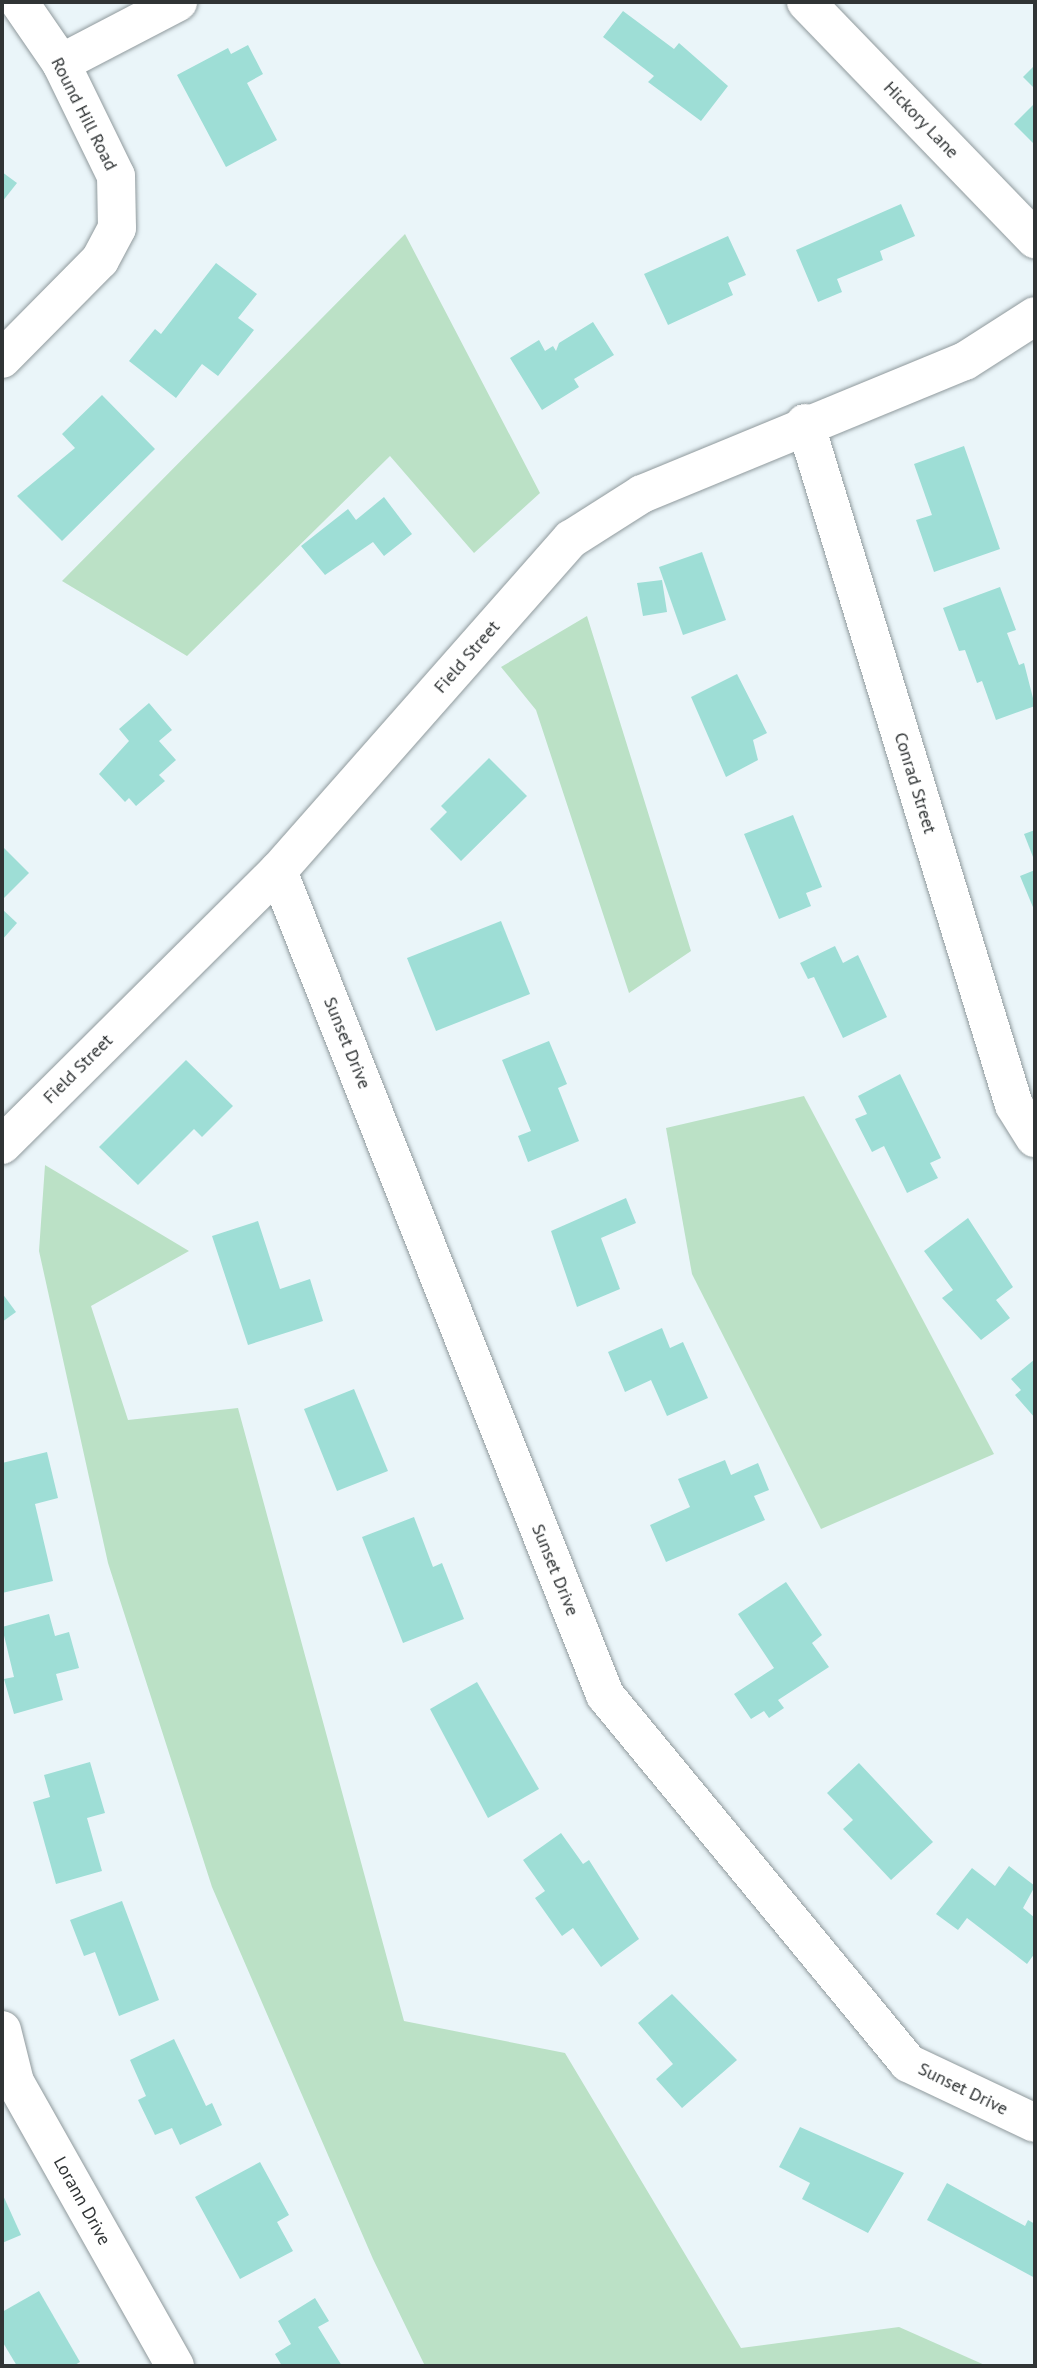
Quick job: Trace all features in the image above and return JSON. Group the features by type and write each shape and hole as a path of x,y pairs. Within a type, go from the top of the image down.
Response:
{"street":[{"name":"Round Hill Road","path":"2,359 100,260 117,229 116,176 61,63 19,2"},
{"path":"61,63 178,2"},
{"name":"Hickory Lane","path":"806,2 1035,239"},
{"name":"Field Street","path":"2,1144 278,871 571,539 642,494 805,424 965,361 1035,316"},
{"name":"Conrad Street","path":"805,424 1035,1138"},
{"name":"Sunset Drive","path":"278,871 605,1695 908,2063 1035,2123"},
{"name":"Lorann Drive","path":"2,2030 15,2082 175,2366"}],"green space":[{"path":"405,234 540,493 474,553 390,456 187,656 62,581"},
{"path":"587,616 691,951 629,993 536,710 501,667"},
{"path":"804,1096 994,1454 821,1529 692,1274 666,1128"},
{"path":"45,1165 189,1251 91,1306 128,1420 238,1408 404,2021 565,2053 741,2348 899,2327 987,2366 425,2366 373,2259 212,1887 108,1563 39,1251"}],"building":[{"path":"623,11 674,49 679,43 728,86 701,121 648,82 654,76 603,37"},
{"path":"248,45 263,74 247,83 277,140 226,167 177,75 228,48 231,54"},
{"path":"1035,65 1035,89 1023,77"},
{"path":"1035,103 1035,145 1014,124"},
{"path":"2,172 17,183 2,202"},
{"path":"901,204 915,236 880,251 883,260 837,279 842,292 818,302 796,250"},
{"path":"728,236 746,275 728,283 733,295 668,325 644,274"},
{"path":"216,263 257,294 238,318 254,330 218,376 202,364 176,398 129,361 155,329 161,334"},
{"path":"593,322 614,355 574,379 579,387 542,410 510,358 539,340 545,351 553,346 556,351 559,343"},
{"path":"102,395 155,449 62,541 17,496 75,448 62,434"},
{"path":"964,446 1000,549 934,572 916,520 932,515 914,464"},
{"path":"384,497 412,534 384,556 373,542 325,575 301,546 348,509 356,520"},
{"path":"702,552 726,620 683,635 659,567"},
{"path":"662,580 667,612 643,616 637,583"},
{"path":"1000,587 1016,630 1007,633 1019,665 1024,663 1035,706 996,720 982,681 977,683 965,650 959,651 943,608"},
{"path":"737,674 767,733 753,740 758,760 726,777 691,697"},
{"path":"149,703 172,730 159,741 176,760 159,775 165,781 136,806 129,798 125,802 99,774 129,741 119,729"},
{"path":"489,758 527,796 461,861 430,829 447,812 441,806"},
{"path":"793,815 822,887 806,893 811,906 779,919 744,834"},
{"path":"1035,830 1035,862 1024,834"},
{"path":"2,846 29,873 2,900"},
{"path":"1035,870 1035,912 1020,876"},
{"path":"2,909 17,923 2,940"},
{"path":"501,921 530,994 436,1031 407,958"},
{"path":"835,946 843,963 858,955 887,1017 843,1038 814,977 808,979 800,963"},
{"path":"549,1041 567,1084 558,1088 579,1141 528,1162 518,1136 531,1131 502,1060"},
{"path":"186,1060 233,1106 202,1137 194,1129 138,1185 99,1147"},
{"path":"900,1074 941,1158 930,1163 938,1178 907,1193 884,1146 872,1152 855,1119 867,1114 858,1096"},
{"path":"626,1198 636,1223 601,1238 620,1289 577,1307 551,1231"},
{"path":"968,1218 1013,1287 996,1300 1010,1318 981,1340 942,1298 953,1290 924,1251"},
{"path":"258,1221 280,1289 310,1279 323,1321 248,1345 212,1236"},
{"path":"2,1293 16,1312 2,1322"},
{"path":"662,1328 670,1348 683,1342 708,1398 667,1416 651,1380 625,1392 608,1352"},
{"path":"1035,1359 1035,1418 1015,1395 1021,1390 1011,1379"},
{"path":"354,1389 388,1471 337,1491 304,1409"},
{"path":"47,1452 58,1498 35,1504 53,1581 2,1593 2,1463"},
{"path":"725,1460 731,1475 758,1463 769,1490 754,1496 765,1520 666,1562 650,1525 690,1507 678,1479"},
{"path":"414,1517 433,1567 442,1563 464,1619 403,1643 362,1537"},
{"path":"786,1582 822,1635 812,1643 829,1667 778,1700 784,1708 769,1718 764,1711 751,1719 734,1694 774,1668 738,1614"},
{"path":"49,1614 55,1636 69,1632 79,1668 56,1674 63,1700 14,1714 4,1679 14,1677 2,1627"},
{"path":"477,1682 539,1789 488,1818 430,1709"},
{"path":"90,1762 105,1813 87,1818 102,1871 56,1884 33,1802 50,1797 44,1775"},
{"path":"859,1763 933,1842 891,1880 843,1829 853,1820 827,1793"},
{"path":"561,1833 583,1864 589,1860 639,1939 601,1967 573,1928 562,1936 535,1898 545,1891 523,1860"},
{"path":"1009,1866 1035,1886 1023,1908 1035,1918 1035,1953 1027,1964 967,1918 958,1930 936,1914 972,1868 995,1886"},
{"path":"122,1901 159,2000 119,2016 95,1952 84,1956 70,1920"},
{"path":"672,1994 737,2060 682,2108 656,2079 673,2064 638,2023"},
{"path":"174,2039 206,2106 212,2103 222,2125 180,2145 172,2128 155,2135 138,2100 146,2096 130,2060"},
{"path":"800,2127 904,2173 868,2233 802,2199 810,2183 779,2167"},
{"path":"260,2162 289,2215 277,2222 293,2251 240,2279 195,2197"},
{"path":"947,2183 1025,2226 1028,2220 1035,2224 1035,2278 927,2220"},
{"path":"2,2193 21,2235 2,2243"},
{"path":"39,2291 80,2362 73,2366 17,2366 2,2341 2,2312"},
{"path":"315,2298 329,2321 318,2327 342,2366 282,2366 275,2354 291,2344 278,2321"}]}
